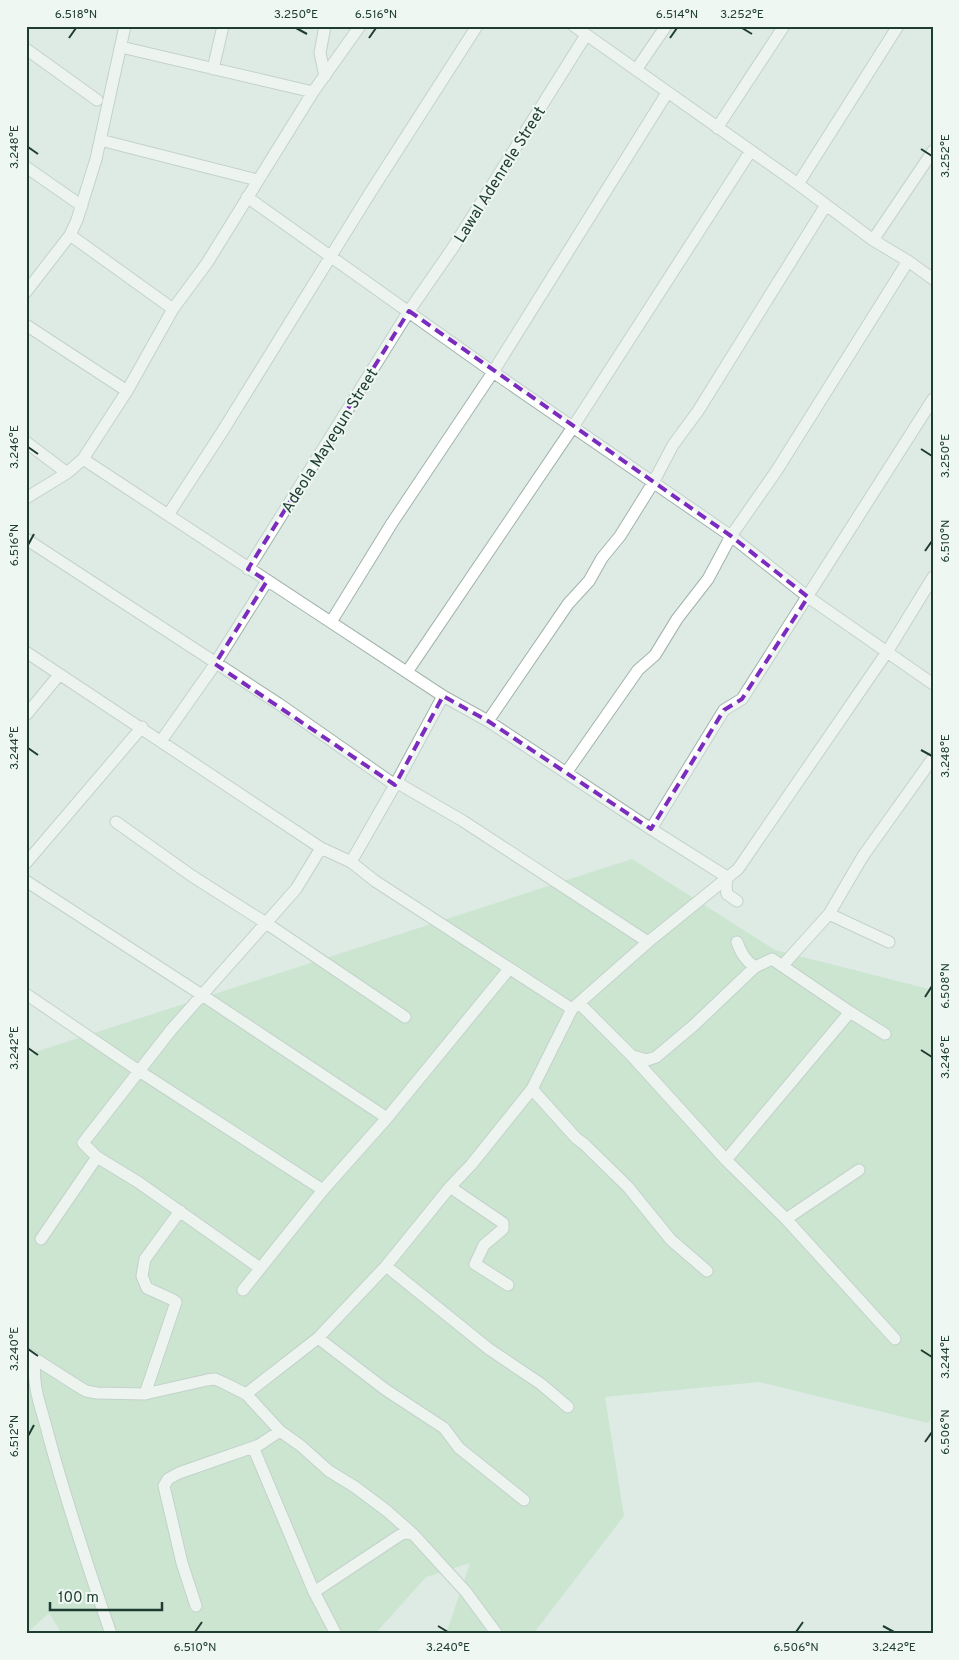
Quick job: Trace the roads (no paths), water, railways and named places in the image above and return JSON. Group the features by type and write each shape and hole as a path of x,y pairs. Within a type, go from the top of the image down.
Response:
{"street":[{"path":"26,292 70,235 82,206 100,140 125,26"},
{"path":"213,68 223,26"},
{"path":"325,26 320,53 325,76"},
{"path":"26,498 67,473 83,459 127,392 172,309 207,263 313,92 360,26"},
{"path":"168,515 477,26"},
{"path":"574,26 750,152 798,184 873,240 933,279"},
{"path":"636,70 666,26"},
{"path":"717,128 784,26"},
{"path":"798,184 898,26"},
{"name":"Lawal Adenrele Street","path":"409,311 452,249 586,35"},
{"path":"121,47 313,92"},
{"path":"26,49 97,100"},
{"path":"331,622 392,523 493,372 667,93"},
{"path":"100,140 258,180"},
{"path":"873,240 933,151"},
{"path":"407,672 573,427 750,152"},
{"path":"26,167 82,206"},
{"path":"247,197 493,372 730,536 808,597 933,684"},
{"path":"488,721 568,604 589,581 599,562 620,536 653,483 673,445 698,411 826,205"},
{"path":"70,235 172,309"},
{"path":"566,773 638,670 656,655 677,620 708,579 730,536 778,470 908,261"},
{"name":"Adeola Mayegun Street","path":"248,569 409,311"},
{"path":"26,325 127,392"},
{"path":"651,829 724,710 742,699 933,399"},
{"path":"26,442 67,473"},
{"path":"83,459 443,696 488,721 727,877"},
{"path":"26,540 279,704 396,785 401,784 463,821 648,942"},
{"path":"246,1394 318,1338 386,1266 532,1089 576,1006 648,942 738,869 887,652 933,577"},
{"path":"161,741 215,664 267,581"},
{"path":"26,652 142,727 321,848 351,862 375,882 509,969 576,1006 631,1055 726,1160 786,1219 895,1339"},
{"path":"26,715 59,675"},
{"path":"351,862 396,785 443,696"},
{"path":"26,863 142,727"},
{"path":"783,965 829,914 862,856 933,758"},
{"path":"116,822 192,876 266,923 405,1017"},
{"path":"260,1268 138,1182 97,1156 83,1143 171,1030 296,889 321,848"},
{"path":"727,877 727,894 737,901"},
{"path":"26,881 202,995 386,1118"},
{"path":"829,914 889,942"},
{"path":"737,942 747,962 755,967"},
{"path":"631,1055 647,1060 656,1056 693,1026 755,967 772,959 885,1034"},
{"path":"243,1290 323,1190 386,1118 509,969"},
{"path":"26,994 139,1071 323,1190"},
{"path":"726,1160 850,1012"},
{"path":"532,1089 576,1138 628,1187 671,1240 707,1271"},
{"path":"41,1239 97,1156"},
{"path":"786,1219 859,1170"},
{"path":"450,1187 503,1223 503,1230 484,1244 476,1264 508,1284"},
{"path":"144,1394 176,1302 147,1288 142,1276 145,1259 180,1211"},
{"path":"386,1266 489,1349 541,1384 568,1407"},
{"path":"318,1338 386,1390 444,1428 459,1448 524,1500"},
{"path":"29,1356 86,1390 97,1393 144,1394 215,1379 246,1394 280,1431 301,1446 329,1471 371,1499 412,1534 466,1592 497,1634"},
{"path":"29,1356 34,1384 56,1465 111,1634"},
{"path":"196,1606 182,1563 164,1486 168,1479 179,1473 253,1447 280,1431"},
{"path":"253,1447 314,1592 336,1634"},
{"path":"314,1592 400,1535 412,1534"}]}
